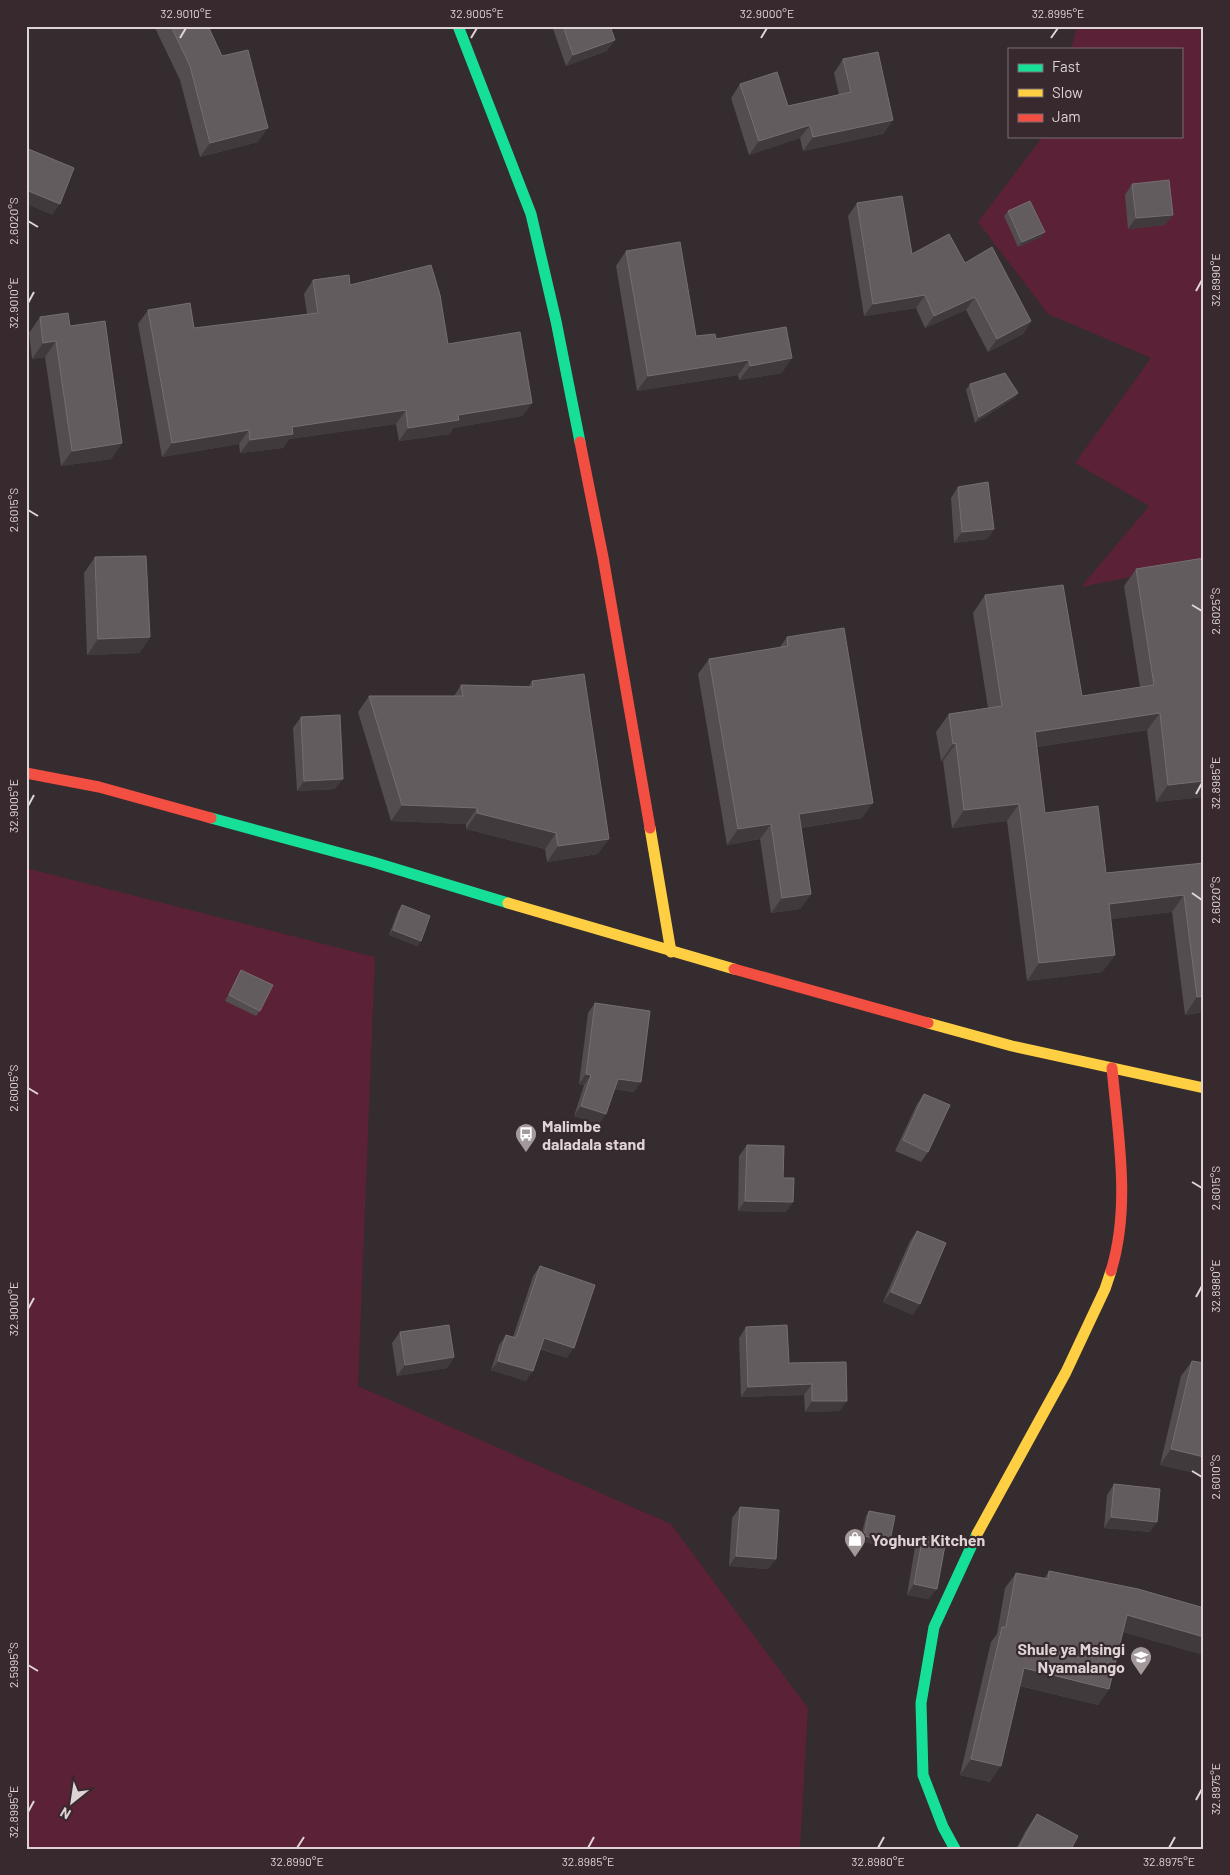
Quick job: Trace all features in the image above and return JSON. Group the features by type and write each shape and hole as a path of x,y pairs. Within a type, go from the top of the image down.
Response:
{"street":[{"path":"458,26 531,214 556,321 603,558 671,952"},
{"path":"26,773 98,787 373,862 671,952 1012,1046 1204,1088"},
{"path":"955,1849 943,1827 923,1775 921,1703 934,1627 974,1540 1066,1372 1105,1289 1115,1256 1121,1215 1120,1168 1112,1068"}],"shaded area":[{"path":"1077,26 1204,26 1204,562 1081,587 1149,506 1075,463 1151,358 1048,314 978,222 1041,138 1182,138 1182,48 1071,48"},
{"path":"26,868 375,957 358,1386 671,1524 808,1708 800,1849 26,1849"}],"building":[{"path":"171,26 208,26 222,56 248,50 268,128 210,143 190,66"},
{"path":"563,26 610,26 615,40 573,55"},
{"path":"878,52 893,120 813,137 810,125 759,141 740,84 777,72 788,106 851,92 843,59"},
{"path":"26,148 74,168 60,204 26,190"},
{"path":"1169,180 1173,215 1136,218 1132,184"},
{"path":"902,196 912,254 949,234 965,263 992,247 1031,321 997,339 975,297 934,316 925,295 873,304 857,203"},
{"path":"1030,201 1045,232 1022,242 1008,211"},
{"path":"680,242 696,336 715,334 716,339 786,327 792,358 750,366 749,360 648,376 626,251"},
{"path":"431,265 440,295 448,344 520,332 532,403 458,415 459,420 408,428 406,410 292,427 293,434 250,440 249,430 172,443 148,310 190,303 194,328 318,313 313,280 349,275 350,285"},
{"path":"68,313 70,326 105,321 122,443 72,451 56,341 43,343 40,317"},
{"path":"1005,373 1018,393 979,417 970,384"},
{"path":"988,482 994,529 962,532 958,487"},
{"path":"146,556 150,637 98,639 95,557"},
{"path":"1204,558 1204,781 1168,785 1160,713 1035,732 1045,813 1098,806 1106,873 1204,863 1204,996 1197,997 1184,895 1109,904 1115,955 1039,963 1019,804 964,810 956,743 953,744 949,714 1002,706 985,595 1063,585 1082,696 1154,685 1136,569"},
{"path":"844,628 873,803 799,814 811,894 782,898 771,824 738,829 709,659 788,646 787,637"},
{"path":"584,674 609,839 558,846 556,833 477,813 477,808 402,805 369,696 463,696 461,685 533,687 532,681"},
{"path":"340,715 343,779 304,781 301,717"},
{"path":"402,905 430,916 421,941 393,930"},
{"path":"241,970 273,985 260,1011 229,995"},
{"path":"595,1003 650,1011 641,1082 618,1079 606,1114 581,1106 591,1075 586,1074"},
{"path":"924,1094 950,1105 928,1152 903,1140"},
{"path":"747,1145 784,1146 783,1178 794,1178 793,1202 745,1201"},
{"path":"917,1231 946,1243 920,1304 891,1292"},
{"path":"540,1266 595,1285 574,1348 544,1338 533,1371 498,1361 506,1335 516,1338"},
{"path":"449,1325 454,1357 405,1365 400,1332"},
{"path":"787,1325 789,1363 846,1362 847,1401 812,1401 812,1384 748,1387 746,1327"},
{"path":"1192,1361 1204,1363 1204,1457 1171,1449"},
{"path":"1114,1484 1160,1489 1157,1522 1111,1517"},
{"path":"740,1507 779,1510 776,1559 736,1556"},
{"path":"869,1511 895,1516 890,1541 864,1536"},
{"path":"923,1536 946,1540 937,1589 914,1584"},
{"path":"1049,1571 1138,1589 1204,1608 1204,1637 1127,1615 1109,1689 1024,1668 1001,1766 971,1759 1002,1627 1006,1627 1016,1573 1048,1579"},
{"path":"1037,1814 1078,1836 1071,1849 1018,1849"}],"traffic: fast":[{"path":"458,26 531,214 556,321 580,442"},
{"path":"211,818 373,862 508,903"},
{"path":"955,1849 943,1827 923,1775 921,1703 934,1627 977,1534"}],"traffic: slow":[{"path":"650,828 671,952"},
{"path":"508,903 734,969"},
{"path":"928,1023 1012,1046 1204,1088"},
{"path":"977,1534 1066,1372 1105,1289 1111,1271"}],"traffic: jam":[{"path":"580,442 603,557 650,828"},
{"path":"26,773 99,787 211,818"},
{"path":"734,969 928,1023"},
{"path":"1111,1271 1117,1246 1122,1196 1120,1145 1112,1068"}],"place":[{"name":"Malimbe daladala stand","path":"526,1153"},
{"name":"Yoghurt Kitchen","path":"855,1558"},
{"name":"Shule ya Msingi Nyamalango","path":"1141,1676"}]}
